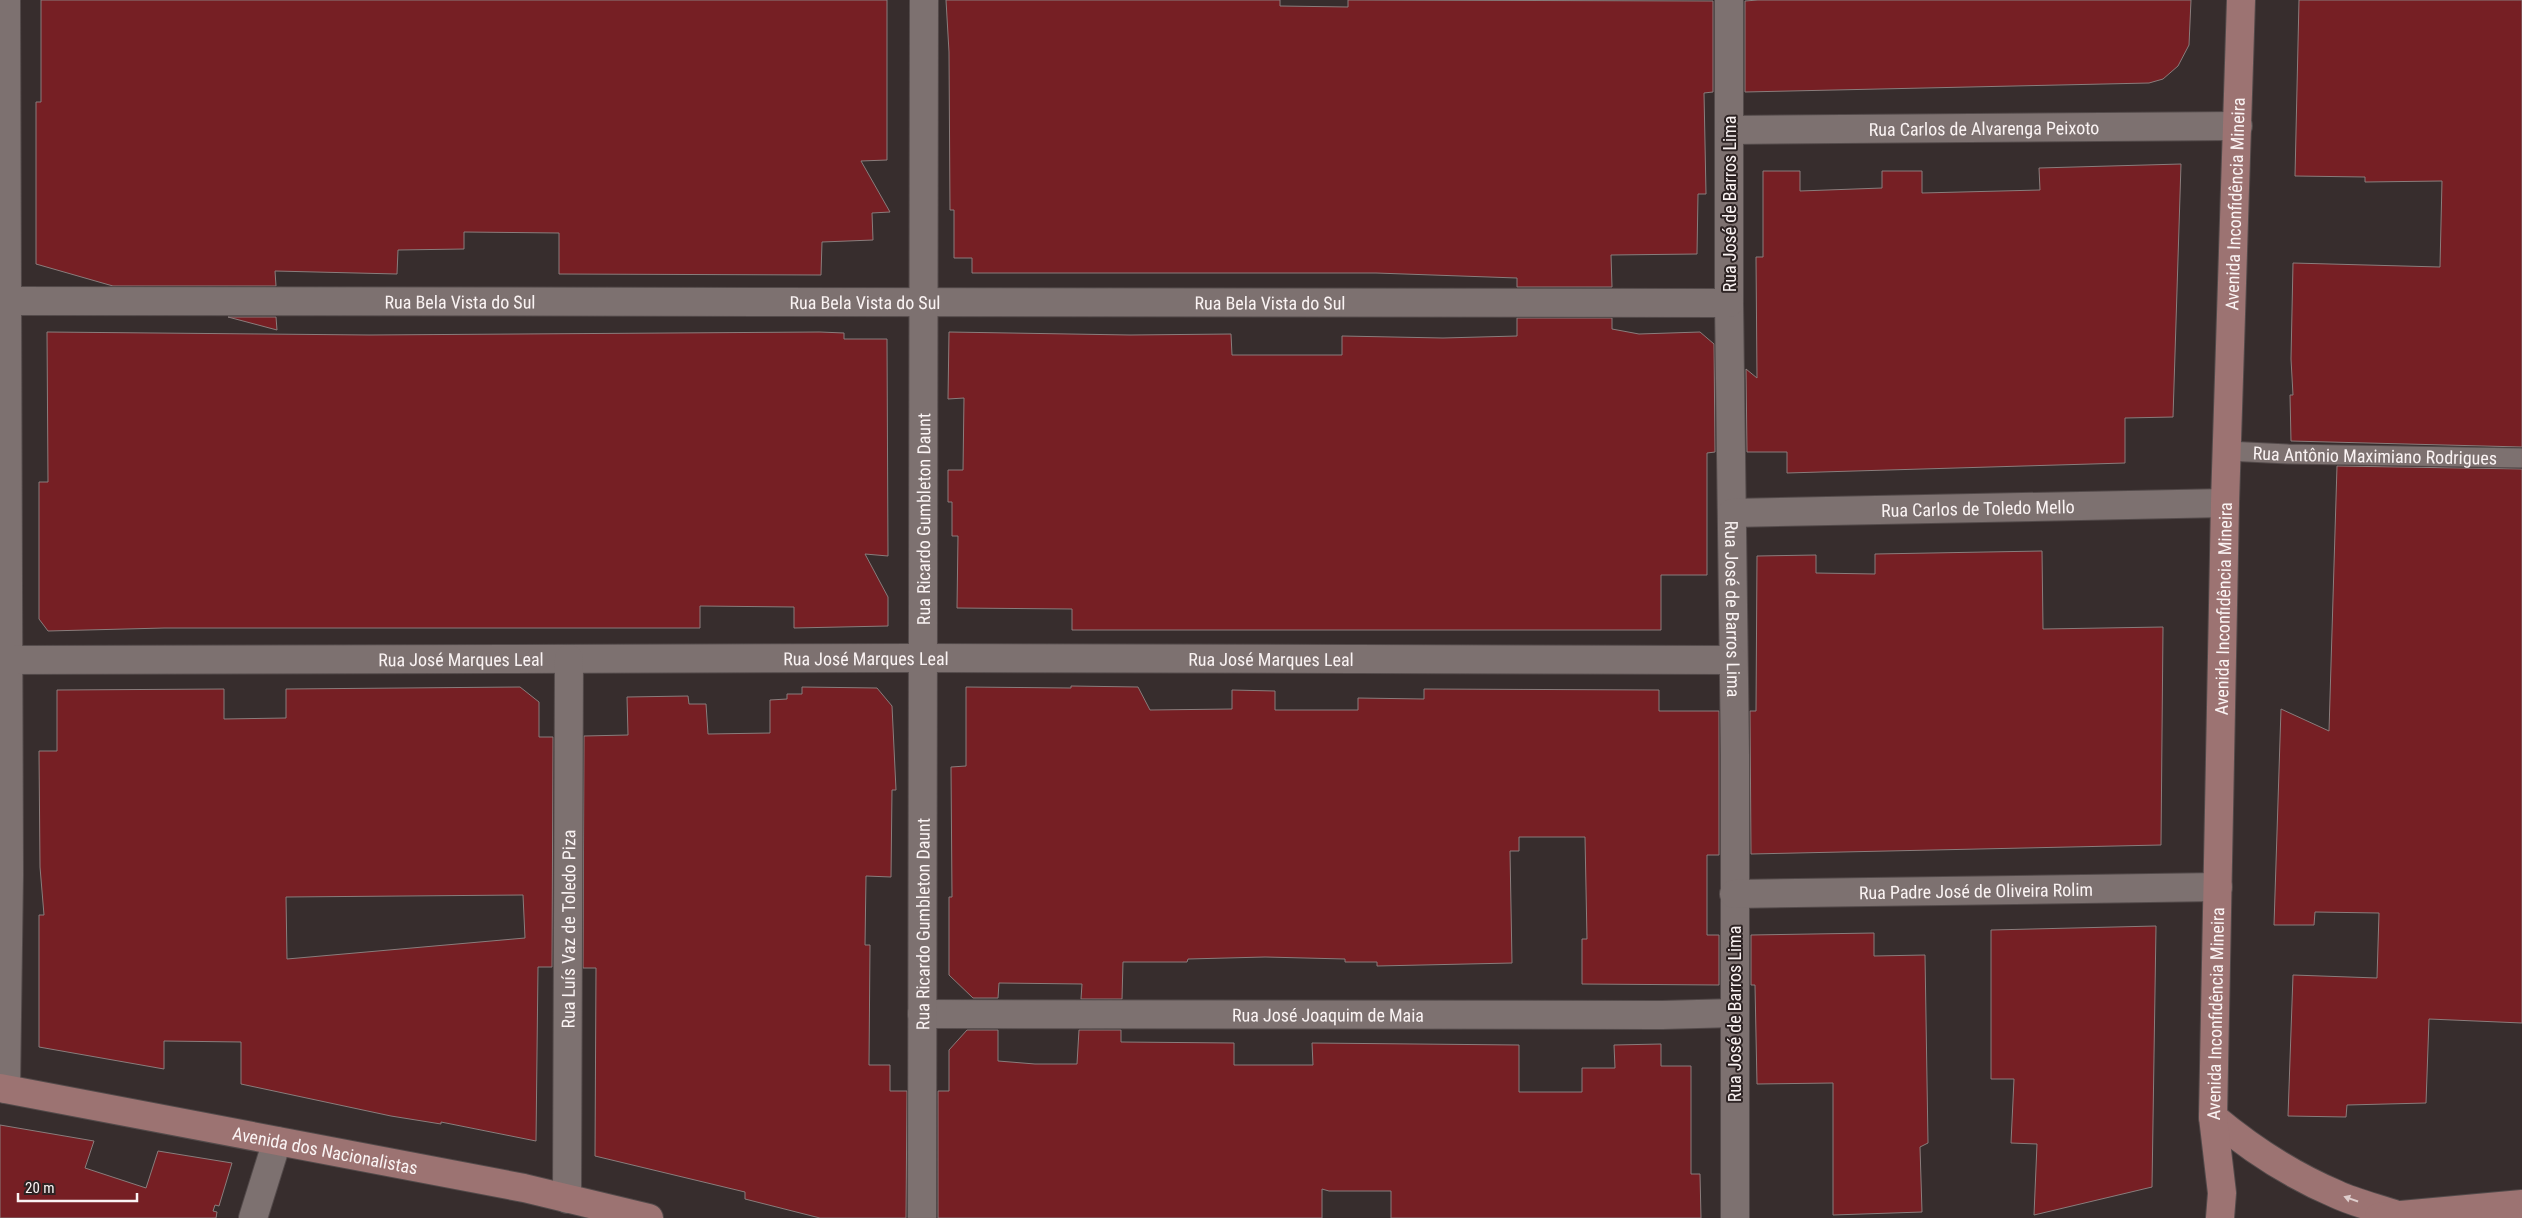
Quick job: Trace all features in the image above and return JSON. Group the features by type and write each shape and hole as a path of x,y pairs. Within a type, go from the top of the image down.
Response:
{"street":[{"path":"3,1088 6,0"},
{"name":"Rua Ricardo Gumbleton Daunt","path":"922,1218 924,0"},
{"name":"Rua José de Barros Lima","path":"1729,0 1735,1218"},
{"name":"Avenida Inconfidência Mineira","path":"2220,1218 2222,1193 2213,1117 2225,503 2241,0"},
{"name":"Rua Carlos de Alvarenga Peixoto","path":"1730,130 2238,126"},
{"name":"Rua Bela Vista do Sul","path":"4,301 1729,303"},
{"name":"Rua Carlos de Toledo Mello","path":"1732,513 2225,503"},
{"name":"Rua José Marques Leal","path":"4,660 922,658 1733,660"},
{"name":"Rua Luís Vaz de Toledo Piza","path":"567,1199 570,660"},
{"name":"Rua Padre José de Oliveira Rolim","path":"1734,894 2218,887"},
{"name":"Rua José Joaquim de Maia","path":"922,1014 1662,1015 1734,1013"},
{"name":"Avenida dos Nacionalistas","path":"3,1088 524,1188 649,1218"},
{"path":"2213,1117 2242,1141 2276,1163 2384,1217 2507,1209"},
{"path":"253,1218 277,1141"}],"lane":[{"name":"Rua Antônio Maximiano Rodrigues","path":"2227,451 2522,458"}],"building":[{"path":"41,0 887,0 887,160 861,161 890,212 872,213 873,240 822,242 821,275 559,274 559,233 464,232 464,249 398,250 397,274 275,271 276,286 113,286 36,264 36,102 41,102"},
{"path":"946,0 1280,0 1280,6 1348,7 1348,0 1713,1 1713,92 1704,93 1706,194 1698,194 1697,254 1611,255 1612,287 1517,287 1517,278 1376,273 972,273 972,258 954,258 954,210 950,210 949,52"},
{"path":"2191,0 2189,45 2178,66 2163,79 2149,83 1745,92 1745,1"},
{"path":"2299,0 2522,0 2522,447 2291,441 2290,395 2293,395 2291,359 2293,263 2440,267 2442,181 2365,182 2365,177 2295,176"},
{"path":"2181,164 2173,417 2125,418 2125,463 1787,473 1787,452 1747,452 1746,369 1757,378 1756,257 1763,257 1763,171 1800,171 1800,191 1882,188 1882,171 1922,171 1922,193 2040,190 2039,168"},
{"path":"228,317 276,317 277,330"},
{"path":"1517,318 1612,318 1612,329 1639,334 1700,332 1714,344 1715,452 1707,453 1707,575 1661,575 1661,630 1072,630 1072,609 957,608 958,536 952,536 952,502 948,502 948,470 963,470 964,398 948,399 949,332 1130,335 1231,334 1232,355 1342,355 1342,336 1443,338 1517,336"},
{"path":"47,332 369,335 820,332 844,333 844,339 887,339 888,556 865,554 888,597 888,626 794,628 794,607 700,606 700,628 164,628 48,631 39,619 39,482 48,482"},
{"path":"2337,466 2522,469 2522,1023 2429,1019 2426,1103 2347,1105 2346,1117 2288,1116 2293,975 2377,978 2379,913 2315,912 2314,925 2274,925 2281,709 2329,731"},
{"path":"2042,551 2043,629 2163,627 2161,845 1751,854 1750,711 1756,711 1757,556 1816,555 1816,573 1875,574 1875,554"},
{"path":"1071,686 1138,687 1150,710 1232,709 1232,690 1275,691 1275,710 1358,710 1358,698 1424,699 1424,689 1659,690 1659,711 1719,711 1719,855 1707,855 1707,935 1719,935 1719,985 1582,984 1582,939 1587,939 1585,837 1519,837 1519,851 1510,851 1512,963 1377,966 1377,962 1345,962 1345,959 1265,957 1188,959 1187,962 1123,962 1122,999 1081,999 1082,984 999,983 998,998 973,998 949,975 949,897 952,897 951,767 966,766 966,687 1071,688"},
{"path":"520,687 539,702 539,737 553,737 552,967 538,967 536,1141 441,1122 441,1124 391,1116 241,1084 241,1042 164,1041 164,1069 39,1047 39,915 44,915 40,867 39,751 57,751 57,690 224,689 224,719 286,718 286,689","holes":["523,895 525,938 287,959 286,897"]},
{"path":"802,687 877,688 892,706 896,790 892,790 891,877 866,876 865,945 870,945 869,1065 890,1065 890,1091 907,1091 906,1218 820,1218 745,1199 745,1192 595,1156 596,968 583,968 584,736 628,735 627,697 688,696 689,704 706,704 708,734 770,733 770,700 787,699 787,694 802,694"},
{"path":"2156,926 2152,1187 2034,1215 2037,1144 2011,1143 2014,1079 1991,1079 1991,930"},
{"path":"1874,933 1874,956 1925,955 1928,1143 1920,1147 1922,1212 1833,1215 1833,1083 1757,1084 1755,985 1751,985 1751,935"},
{"path":"967,1030 998,1030 998,1061 1035,1064 1077,1064 1079,1030 1121,1030 1121,1042 1234,1043 1234,1065 1313,1065 1312,1043 1519,1045 1519,1092 1582,1092 1582,1068 1615,1068 1614,1045 1661,1044 1661,1066 1691,1066 1691,1174 1700,1174 1701,1218 1391,1218 1391,1191 1329,1191 1322,1189 1322,1218 938,1218 938,1091 949,1091 949,1050"},
{"path":"0,1125 94,1141 85,1168 146,1188 158,1151 232,1163 219,1206 215,1205 213,1211 217,1212 216,1218 0,1218"}]}
